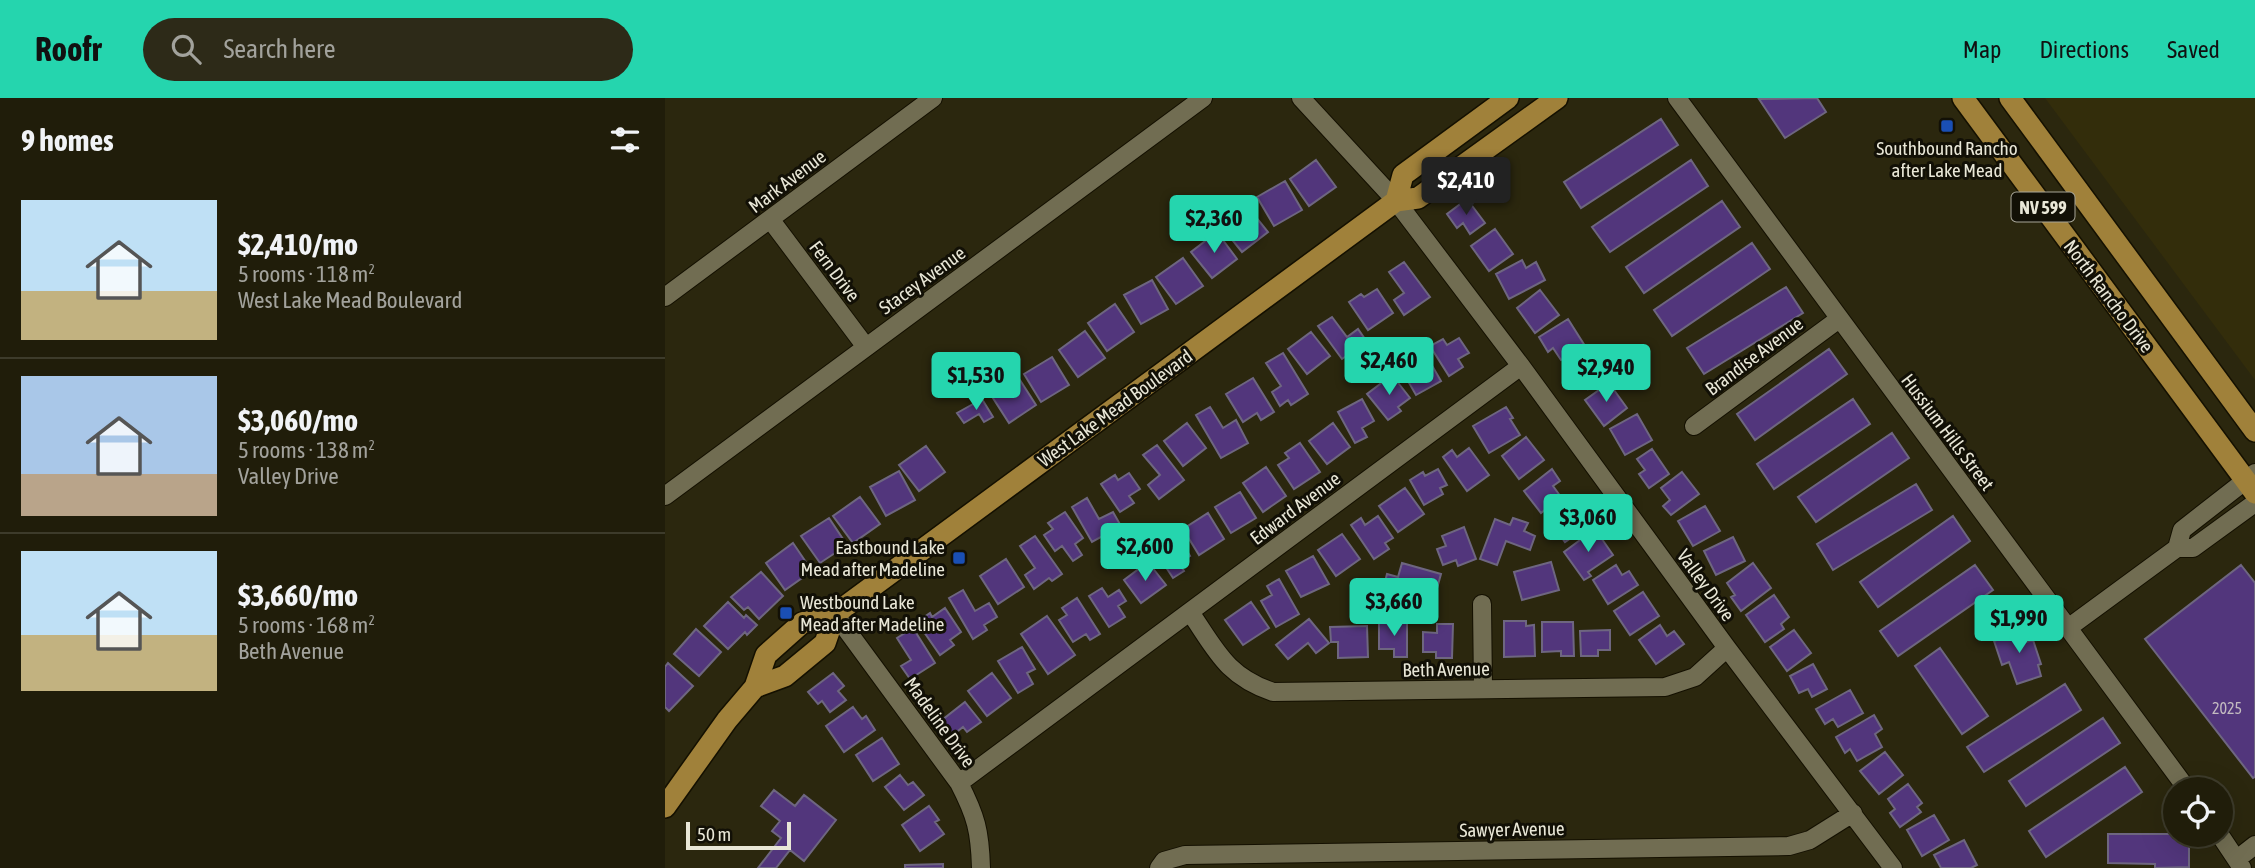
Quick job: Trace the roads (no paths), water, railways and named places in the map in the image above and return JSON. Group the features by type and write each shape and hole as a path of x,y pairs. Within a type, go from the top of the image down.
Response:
{"main road":[{"name":"West Lake Mead Boulevard","path":"1395,201 1403,175 1508,98"},
{"name":"West Lake Mead Boulevard","path":"665,807 727,720 755,687 766,655 802,623 835,614 1395,201 1418,198 1557,98"},
{"name":"North Rancho Drive","path":"1963,98 2252,482"},
{"name":"North Rancho Drive","path":"2010,98 2255,430"},
{"name":"West Lake Mead Boulevard","path":"755,687 785,676 825,643 835,614"}],"street":[{"name":"Mark Avenue","path":"665,297 933,98"},
{"name":"Stacey Avenue","path":"665,496 1203,98"},
{"name":"Valley Drive","path":"1301,98 1395,201 1521,366 1727,649 1893,868"},
{"name":"Hussium Hills Street","path":"1677,98 2178,777"},
{"name":"Fern Drive","path":"770,219 866,347"},
{"name":"Brandise Avenue","path":"1694,426 1839,319"},
{"name":"Edward Avenue","path":"959,783 1521,366"},
{"path":"2177,548 2182,530 2252,482"},
{"path":"2067,628 2177,548 2193,548 2255,503"},
{"path":"1482,604 1483,690"},
{"name":"Beth Avenue","path":"1190,612 1222,659 1236,674 1253,685 1273,692 1665,687 1695,677 1727,649"},
{"name":"Madeline Drive","path":"835,614 959,783 974,812 980,839 981,868"},
{"name":"Sawyer Avenue","path":"1161,865 1185,855 1789,846 1810,841 1853,813"},
{"path":"2228,847 2239,864 2255,845"}],"place":[{"name":"Southbound Rancho after Lake Mead","path":"1947,126"},
{"name":"Eastbound Lake Mead after Madeline","path":"959,558"},
{"name":"Westbound Lake Mead after Madeline","path":"786,613"}]}
